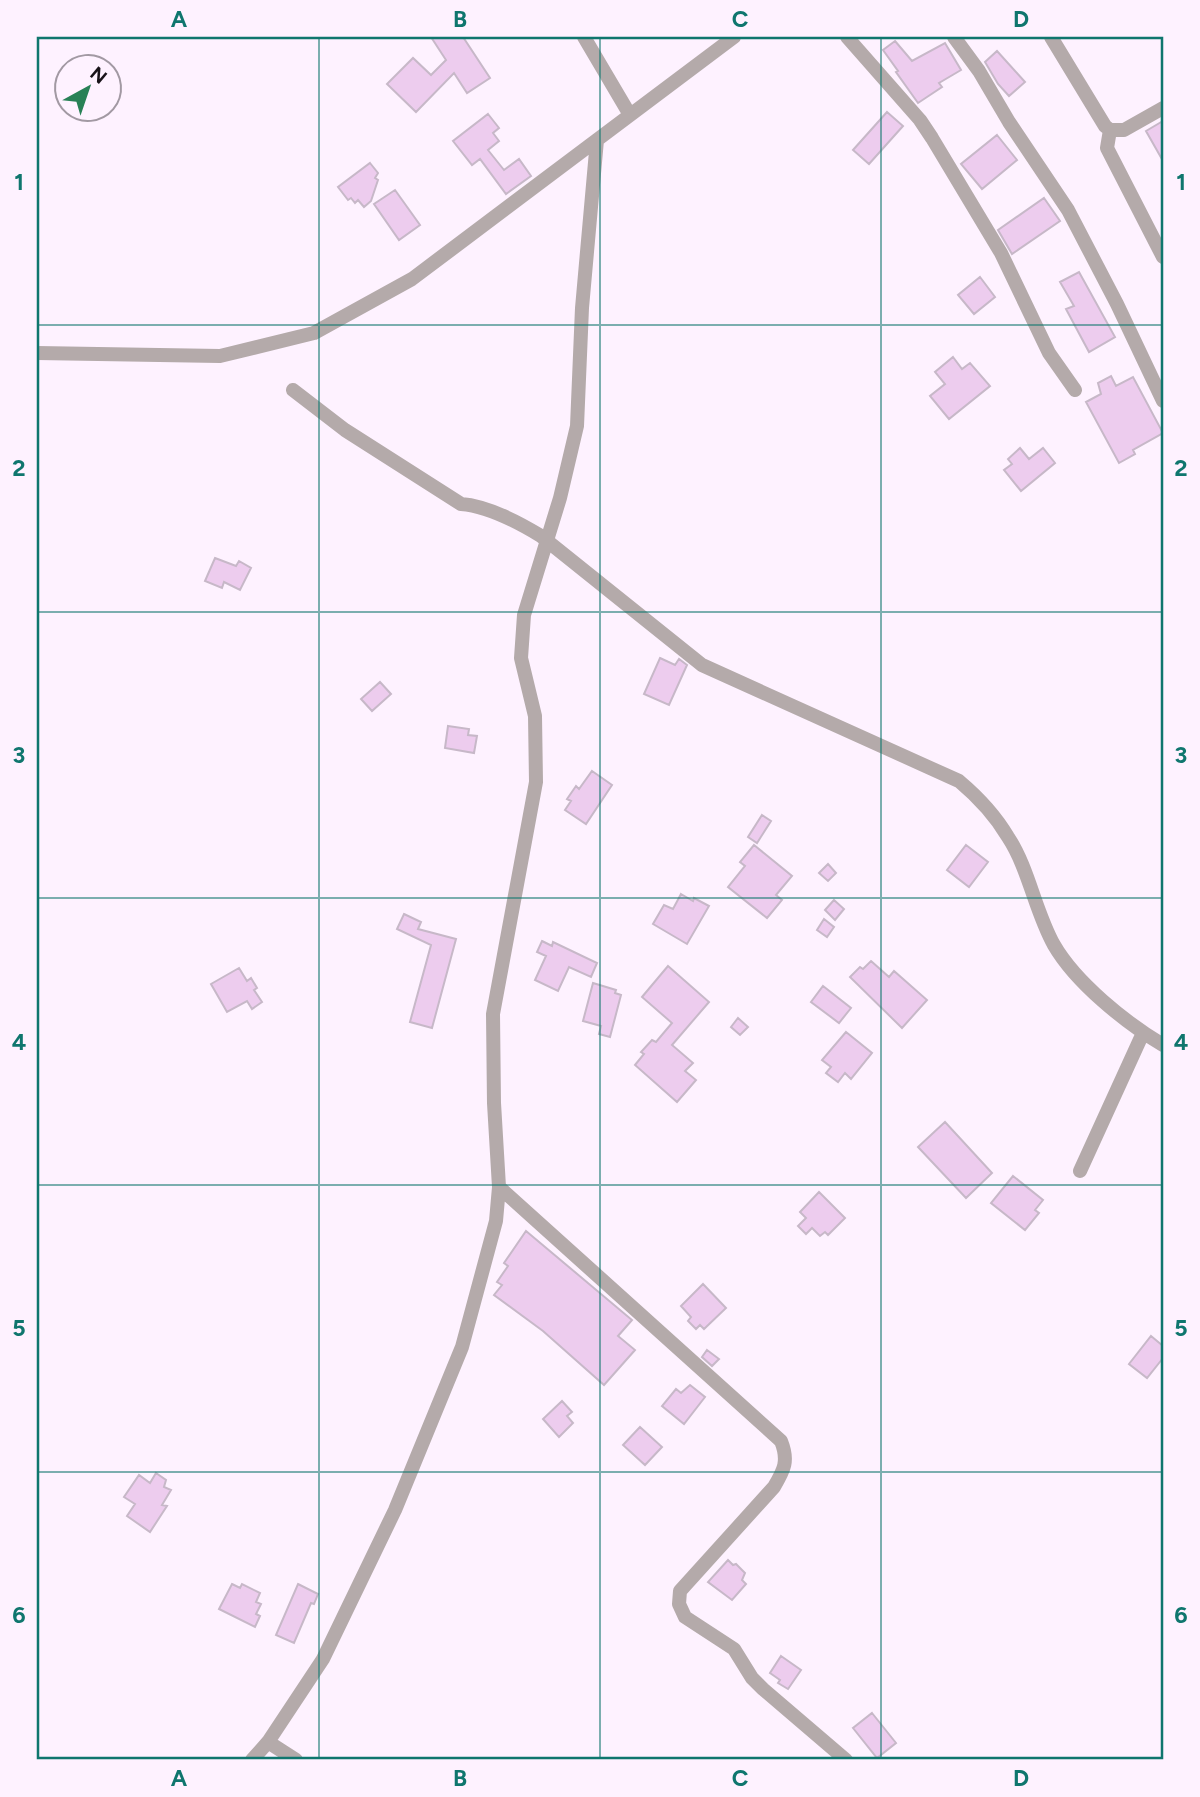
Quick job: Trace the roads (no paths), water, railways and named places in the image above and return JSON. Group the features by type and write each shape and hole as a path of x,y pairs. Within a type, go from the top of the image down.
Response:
{"street":[{"path":"584,37 630,115"},
{"path":"37,353 220,356 314,333 412,279 734,37"},
{"path":"847,37 920,120 932,138 1001,253 1049,353 1075,390"},
{"path":"954,37 1069,210 1163,401"},
{"path":"1051,37 1110,130 1124,130 1163,108"},
{"path":"1110,130 1107,148 1163,257"},
{"path":"252,1760 268,1742 323,1659 395,1510 461,1347 496,1222 499,1187 493,1014 536,782 535,716 521,658 524,615 560,498 577,426 582,307 597,140"},
{"path":"293,390 345,430 461,504 472,505 524,525 547,540 702,665 959,781 978,796 1009,838 1054,944 1077,977 1143,1033 1163,1045"},
{"path":"1080,1171 1143,1033"},
{"path":"499,1187 781,1441 786,1454 785,1469 774,1487 680,1591 679,1604 685,1617 734,1649 752,1678 763,1689 846,1760"},
{"path":"268,1742 296,1760"}]}
